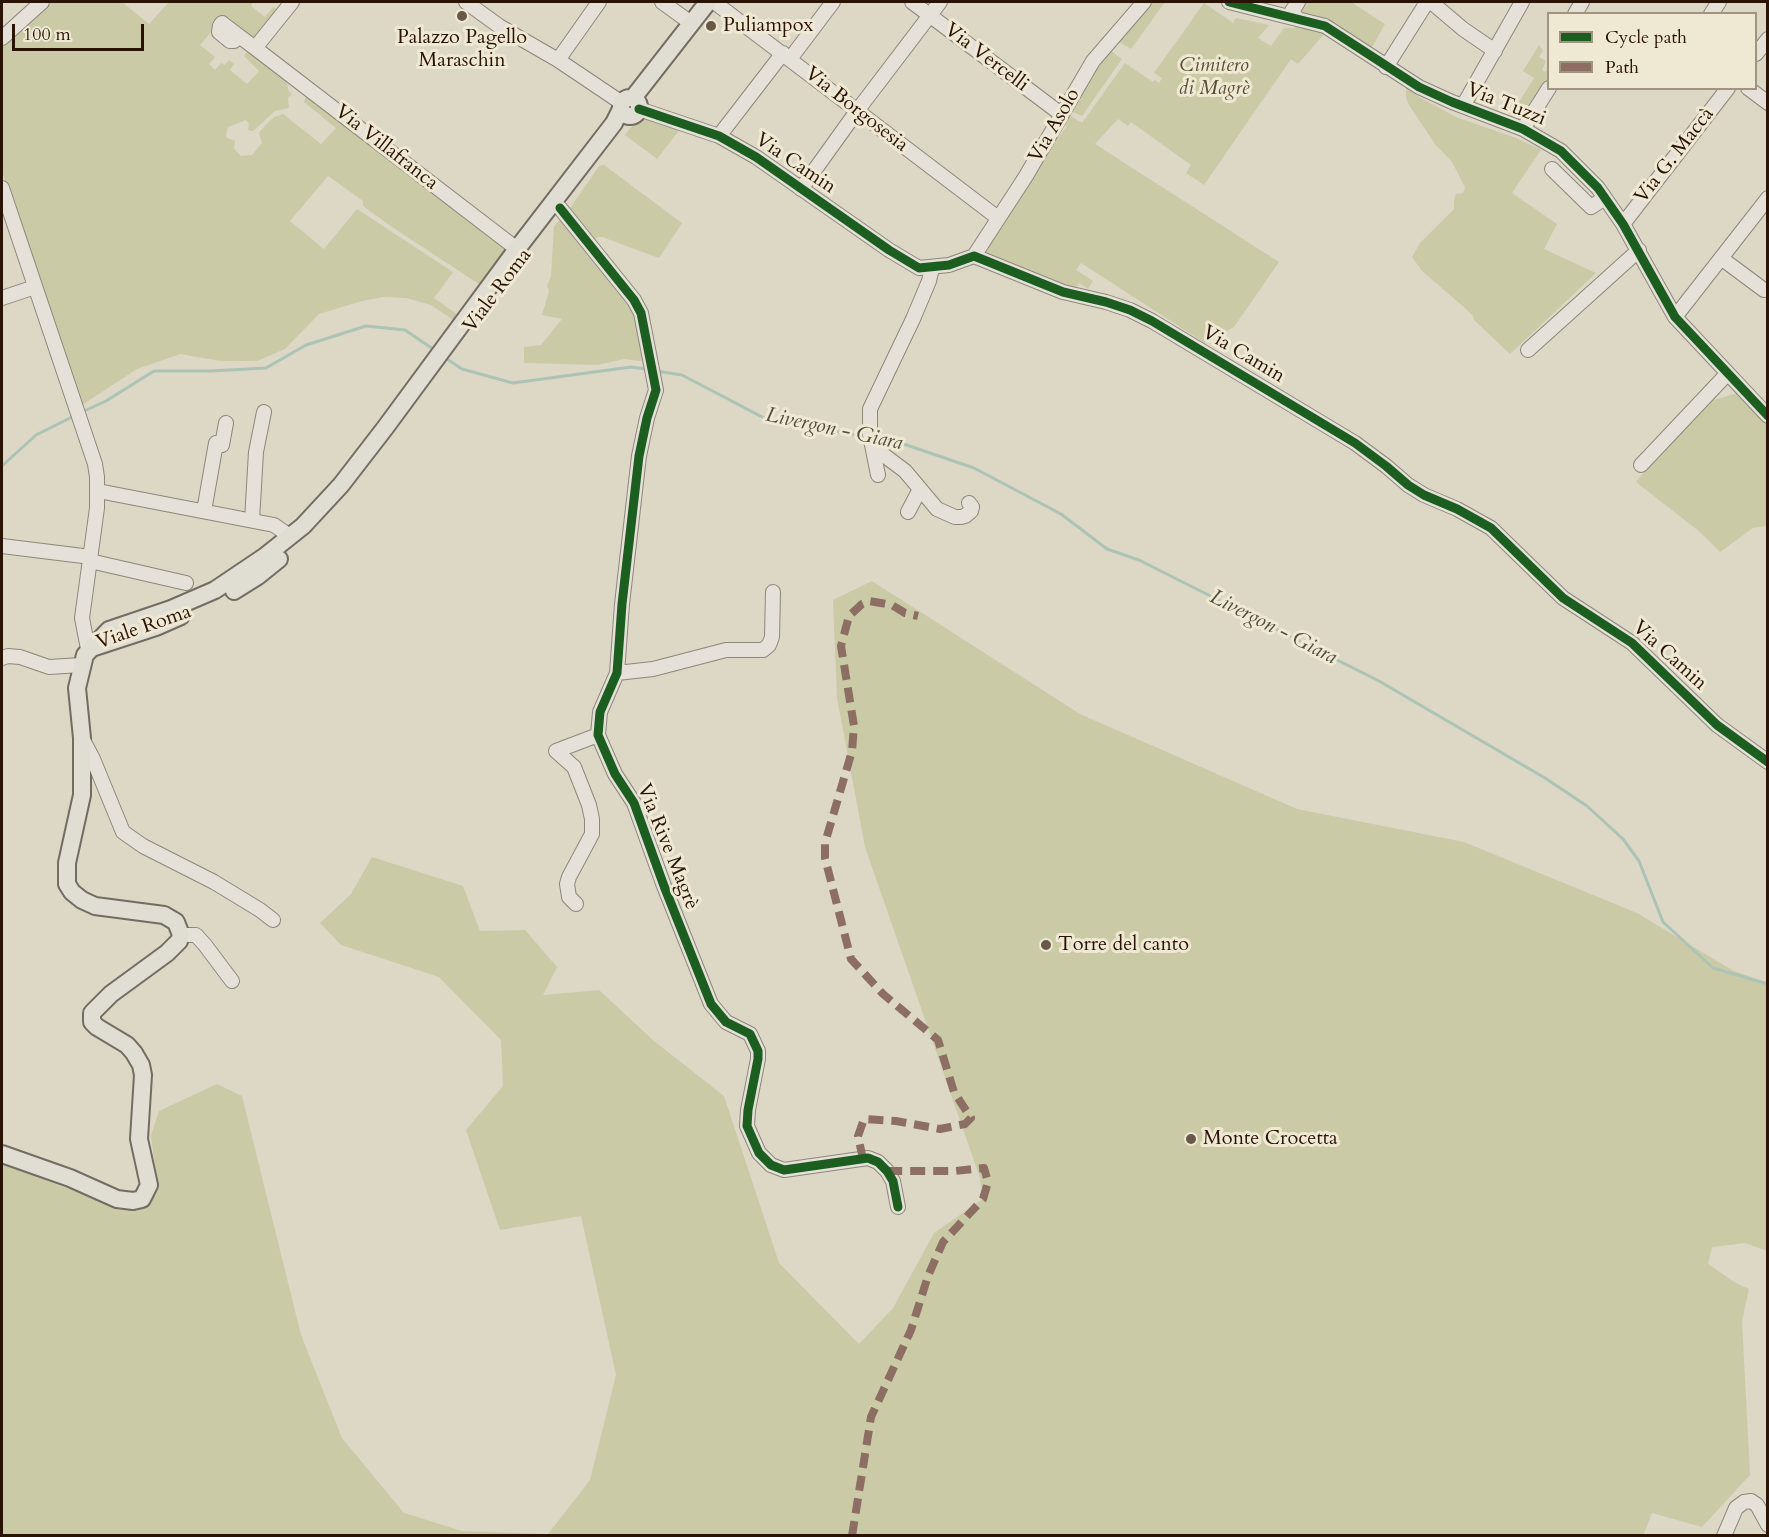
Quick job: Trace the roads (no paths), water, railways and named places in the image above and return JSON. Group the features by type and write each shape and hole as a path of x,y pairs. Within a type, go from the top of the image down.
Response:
{"main road":[{"name":"Viale Roma","path":"88,649 109,630 171,609 215,590 264,557 303,526 341,485 421,388 557,205 614,123 629,107 708,2"},
{"name":"Viale Roma","path":"88,649 167,622 218,600 258,576 294,546 354,484 403,411"},
{"path":"2,1154 70,1178 117,1199 133,1201 142,1199 149,1185 139,1139 143,1075 141,1065 135,1053 127,1045 92,1022 92,1013 111,994 167,952 179,941 181,934 176,922 164,915 95,906 82,900 72,892 67,884 67,863 82,795 82,738 77,688 81,665 88,649"}],"street":[{"path":"2,38 42,2"},
{"path":"255,48 292,2"},
{"name":"Via Camin","path":"466,2 499,26 558,60 629,107 719,136 756,157 888,250 919,268 932,268"},
{"path":"558,60 599,2"},
{"path":"662,2 691,23"},
{"name":"Via Borgosesia","path":"714,2 998,218"},
{"path":"719,136 832,2"},
{"name":"Via Vercelli","path":"912,2 1061,114"},
{"path":"801,189 856,111 940,2"},
{"name":"Via Asolo","path":"974,256 1026,176 1093,61 1144,2"},
{"name":"Via Tuzzi","path":"1229,2 1332,29 1419,87 1523,129 1562,151 1598,188 1623,224 1675,318 1767,416"},
{"path":"1296,18 1292,11 1298,2"},
{"path":"1386,67 1429,2 1495,51"},
{"path":"1462,106 1522,2"},
{"name":"Via Villafranca","path":"240,36 521,252"},
{"path":"1757,52 1767,39"},
{"path":"1523,129 1547,90"},
{"name":"Via G. Maccà","path":"1623,224 1726,90"},
{"path":"1751,90 1767,103"},
{"path":"1552,168 1591,207 1605,198"},
{"path":"2,188 94,464 98,491 82,618 88,649"},
{"path":"1675,318 1767,198"},
{"path":"557,205 641,313 656,390 645,427 633,497 617,673 600,712 598,735 556,751 574,768 581,780 592,819 592,834 567,884 569,897 576,904"},
{"path":"1528,350 1639,250"},
{"path":"878,475 868,421 878,390 913,319 932,268 974,256"},
{"name":"Via Camin","path":"974,256 1063,292 1106,302 1152,321 1355,444 1416,490 1491,528 1563,598 1632,643 1717,725 1767,762"},
{"path":"1721,258 1764,290"},
{"path":"2,298 35,287"},
{"path":"1641,465 1727,374"},
{"path":"252,520 256,452 264,412"},
{"path":"204,511 216,443 222,445 226,423"},
{"path":"871,442 877,450 905,471 937,509 955,517 968,514 972,507 969,503"},
{"path":"908,512 920,489"},
{"path":"98,491 252,520 278,527 287,538"},
{"path":"2,546 90,559 186,583"},
{"path":"617,673 653,669 726,650 763,650 769,645 772,637 773,592"},
{"path":"2,658 20,657 49,667 81,665"},
{"name":"Via Rive Magrè","path":"598,735 615,774 634,803 711,1004 726,1022 750,1035 758,1051 747,1126 759,1154 771,1165 784,1170 868,1158 878,1162 892,1180 898,1207"},
{"path":"82,738 123,832 142,846 214,882 273,920"},
{"path":"181,934 196,935 232,981"},
{"path":"1724,1536 1736,1508 1744,1502 1751,1501 1757,1505 1767,1525"}],"waterway":[{"name":"Livergon - Giara","path":"82,412 106,401 154,371 266,368 306,345 366,326 405,330 436,351"},
{"name":"Livergon - Giara","path":"444,357 462,369 513,383 631,367 646,369"},
{"name":"Livergon - Giara","path":"656,371 682,375 766,419 868,437"},
{"name":"Livergon - Giara","path":"2,466 36,435 74,416"},
{"name":"Livergon - Giara","path":"874,437 892,440 974,468 1061,514 1107,549 1139,560 1379,681 1545,778 1587,806 1623,839 1639,861 1663,922 1713,968 1768,984"}],"place":[{"name":"Palazzo Pagello Maraschin","path":"462,16"},
{"name":"Puliampox","path":"711,26"},
{"name":"Torre del canto","path":"1046,945"},
{"name":"Monte Crocetta","path":"1191,1139"}],"park label":[{"name":"Cimitero di Magrè","path":"1214,78"}]}
